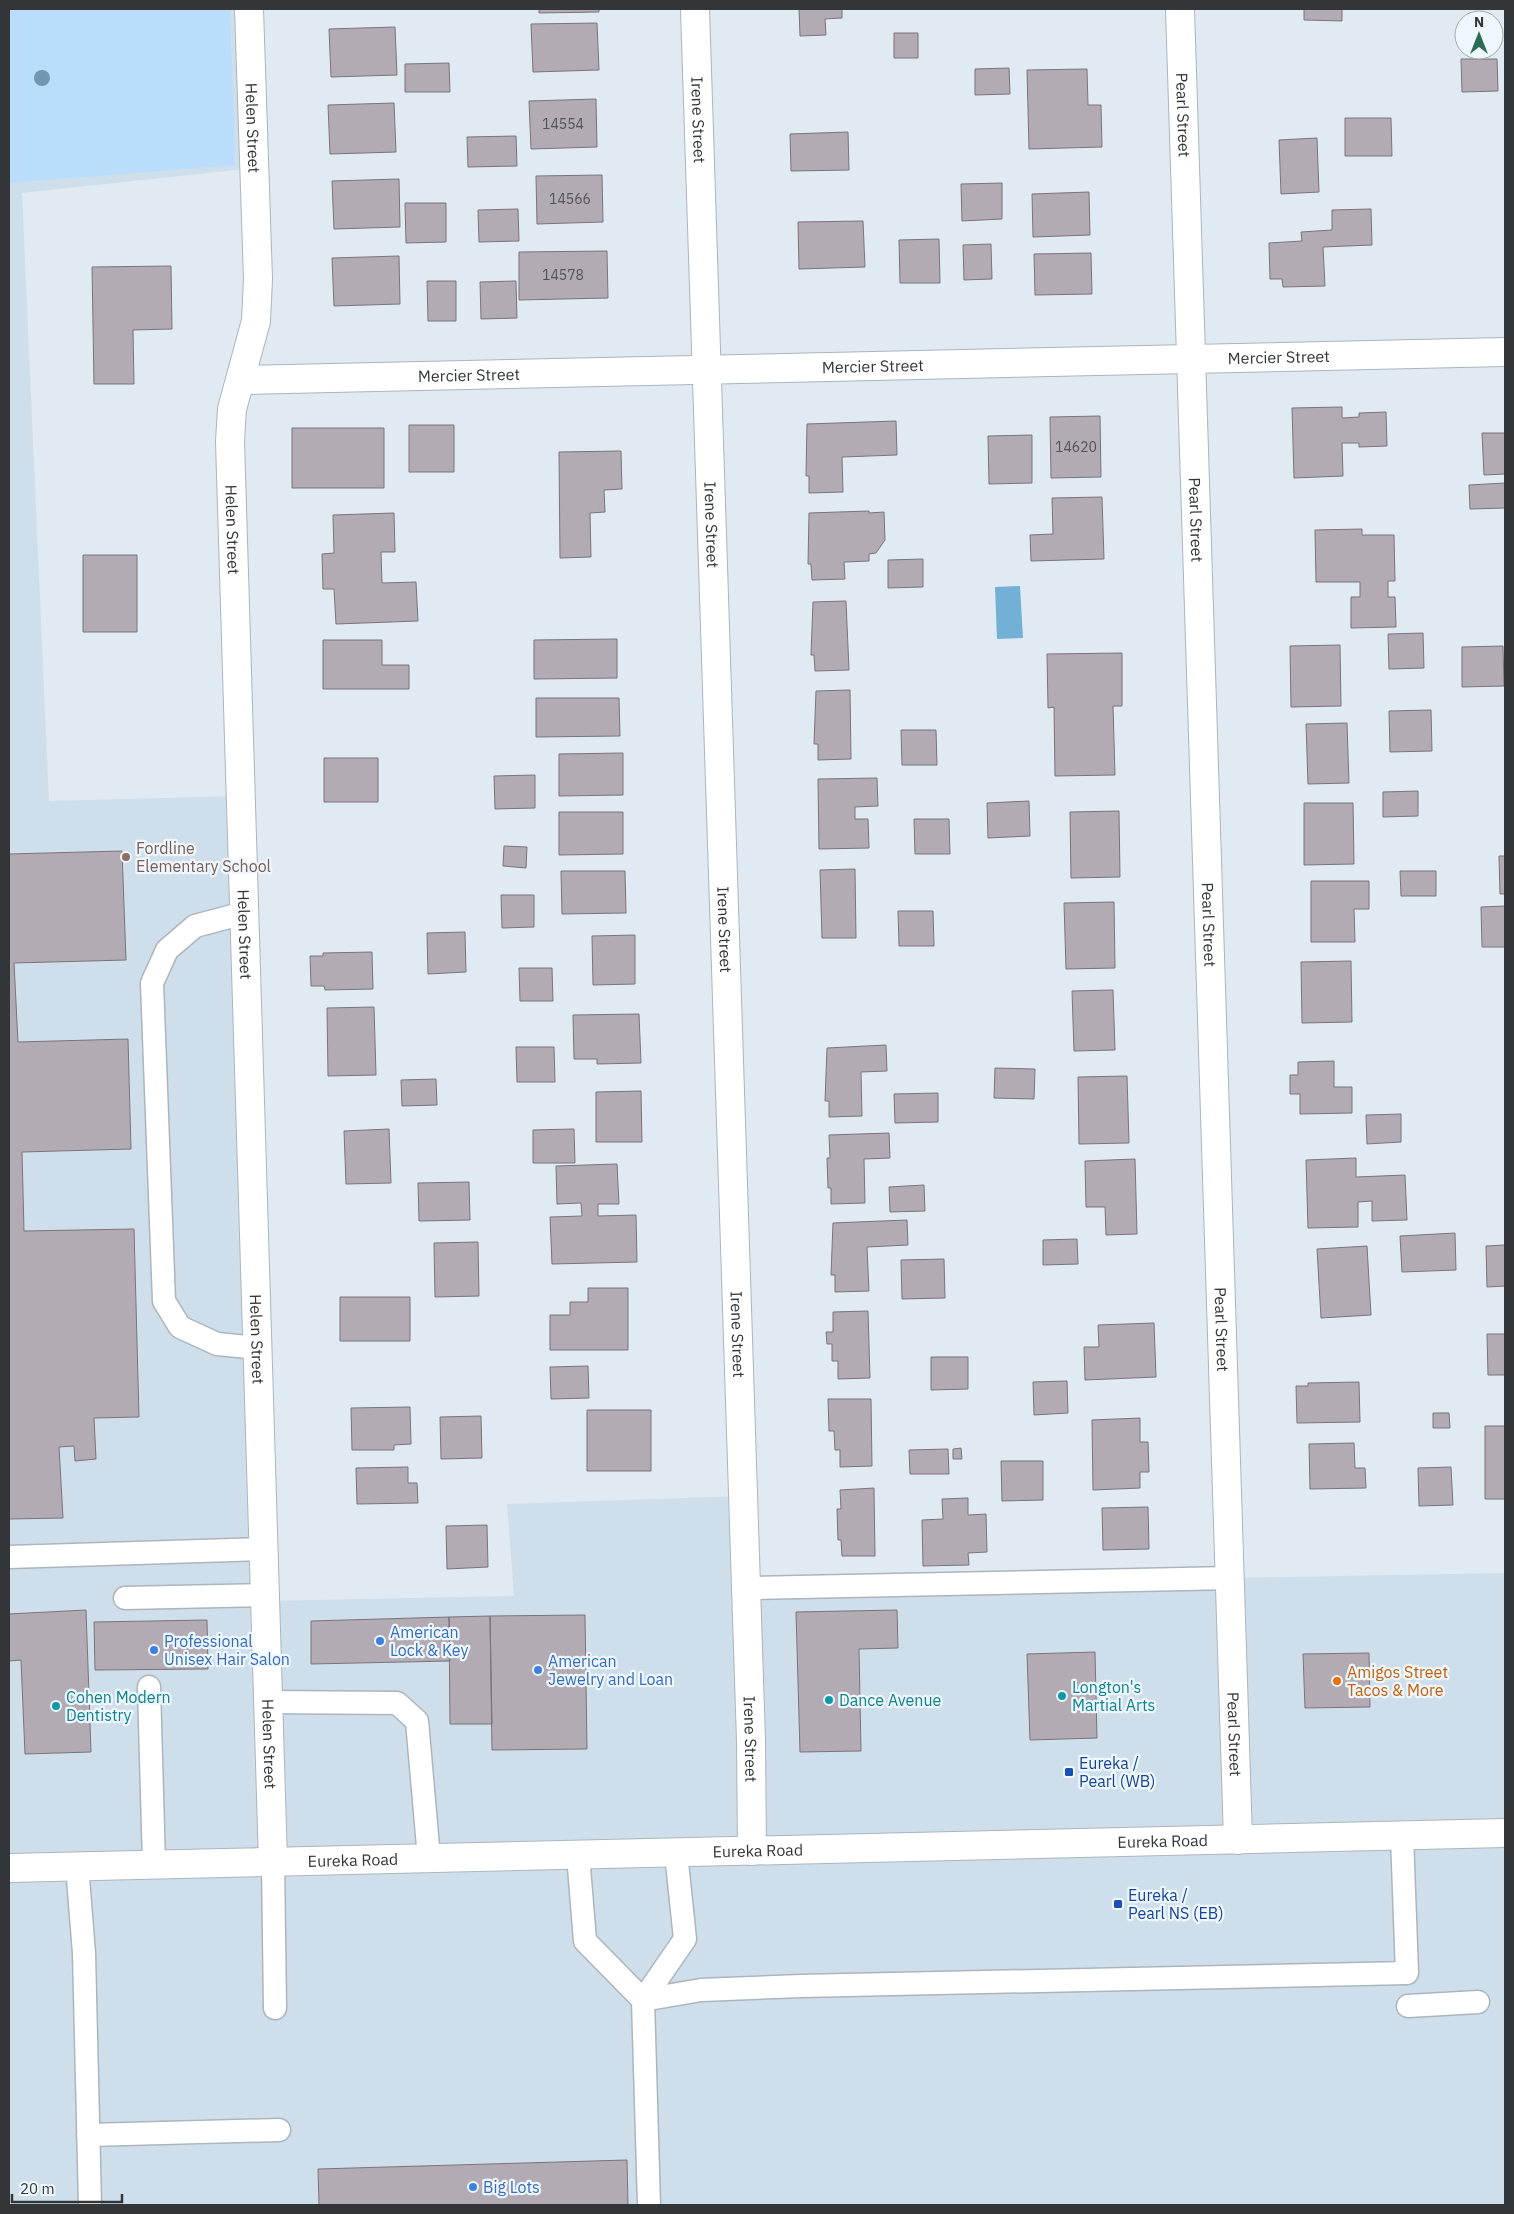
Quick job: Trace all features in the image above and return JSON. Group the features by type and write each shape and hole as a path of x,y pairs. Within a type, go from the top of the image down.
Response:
{"street":[{"name":"Helen Street","path":"249,9 258,280 256,321 232,410 230,441 273,1862"},
{"name":"Irene Street","path":"695,9 705,370 751,1741 752,1851"},
{"name":"Pearl Street","path":"1180,9 1238,1840"},
{"name":"Mercier Street","path":"241,380 1505,352"},
{"name":"Eureka Road","path":"9,1868 1505,1834"}],"lane":[{"path":"244,913 195,926 167,950 152,983 164,1301 180,1327 217,1344 258,1348"},
{"path":"9,1557 263,1549"},
{"path":"746,1588 1230,1578"},
{"path":"125,1598 265,1595"},
{"path":"149,1687 154,1864"},
{"path":"268,1702 397,1703 417,1721 429,1858"},
{"path":"642,2000 701,1990 801,1986 1407,1973 1402,1836"},
{"path":"649,2205 642,2000 685,1939 676,1853"},
{"path":"578,1855 585,1941 642,2000"},
{"path":"273,1862 275,2008"},
{"path":"77,1866 84,1952 90,2205"},
{"path":"1408,2006 1478,2002"},
{"path":"88,2135 279,2130"}],"shaded area":[{"path":"9,9 249,9 254,168 22,193 49,801 241,796 265,1601 514,1596 507,1504 743,1496 746,1587 1505,1573 1505,2205 9,2205"},
{"path":"9,9 230,9 235,165 9,183"},
{"path":"1020,586 1023,638 997,639 995,587"}],"building":[{"path":"539,9 599,9 599,12 539,13"},
{"path":"799,9 842,9 842,18 825,19 826,35 800,36"},
{"path":"1304,9 1342,9 1342,21 1304,20"},
{"path":"597,23 599,70 533,72 531,24"},
{"path":"395,27 397,75 331,77 329,29"},
{"path":"894,33 918,33 918,58 894,58"},
{"path":"1461,60 1497,60 1498,91 1462,92"},
{"path":"449,63 450,92 405,92 405,64"},
{"path":"1009,68 1010,94 975,95 975,69"},
{"path":"1087,69 1088,105 1101,105 1102,147 1029,149 1027,70"},
{"path":"596,99 597,147 531,149 529,101"},
{"path":"394,103 396,152 330,154 328,105"},
{"path":"1345,118 1391,118 1392,156 1345,156"},
{"path":"848,132 849,170 791,171 790,134"},
{"path":"516,136 517,166 468,167 467,137"},
{"path":"1317,138 1319,192 1281,194 1279,140"},
{"path":"602,175 603,222 537,224 536,176"},
{"path":"399,179 400,227 334,229 332,181"},
{"path":"1002,183 1002,219 962,221 961,184"},
{"path":"1089,192 1090,235 1033,237 1032,194"},
{"path":"405,203 446,203 446,242 406,243"},
{"path":"518,209 519,241 479,242 478,210"},
{"path":"1371,209 1372,245 1323,247 1325,286 1283,287 1282,279 1270,279 1269,243 1302,241 1301,232 1332,230 1332,210"},
{"path":"863,221 865,267 799,269 798,222"},
{"path":"939,239 940,283 900,283 899,240"},
{"path":"991,244 992,279 964,280 963,245"},
{"path":"607,251 608,298 519,300 519,252"},
{"path":"1091,253 1092,294 1035,295 1034,254"},
{"path":"399,256 400,304 334,306 332,258"},
{"path":"171,266 172,329 133,330 134,384 94,384 92,267"},
{"path":"427,281 456,281 456,321 428,321"},
{"path":"516,281 517,318 481,319 480,282"},
{"path":"1342,407 1342,418 1359,417 1359,413 1386,412 1387,446 1359,447 1359,443 1342,443 1343,476 1294,478 1292,408"},
{"path":"1100,416 1101,477 1051,478 1050,417"},
{"path":"896,421 897,455 842,457 843,492 809,493 809,476 806,476 807,424"},
{"path":"409,425 454,425 454,472 409,472"},
{"path":"292,428 384,428 384,488 292,488"},
{"path":"1482,433 1505,433 1505,474 1484,475"},
{"path":"1032,435 1032,483 989,484 988,436"},
{"path":"621,451 622,489 604,490 605,512 590,513 591,557 560,558 559,452"},
{"path":"1505,483 1505,508 1470,509 1469,485"},
{"path":"1102,497 1104,559 1031,561 1030,535 1053,534 1052,498"},
{"path":"869,511 869,513 884,512 885,540 876,553 869,554 869,561 844,562 845,579 812,580 811,564 808,564 809,513"},
{"path":"394,513 395,552 381,552 382,583 416,582 418,621 336,624 334,589 323,589 322,554 334,553 333,515"},
{"path":"1362,529 1362,535 1394,535 1395,581 1388,581 1388,597 1395,597 1396,627 1351,628 1351,597 1360,597 1360,582 1316,582 1315,530"},
{"path":"83,555 137,555 137,632 83,632"},
{"path":"923,559 923,587 888,588 888,560"},
{"path":"846,601 849,670 815,671 814,655 811,655 813,602"},
{"path":"1423,633 1424,668 1389,669 1388,634"},
{"path":"617,639 617,678 534,679 534,640"},
{"path":"323,640 382,640 382,665 409,665 409,689 323,689"},
{"path":"1340,645 1341,706 1291,707 1290,646"},
{"path":"1503,646 1504,686 1462,687 1462,647"},
{"path":"1122,653 1122,706 1113,706 1115,775 1055,776 1054,707 1048,708 1047,654"},
{"path":"850,690 851,759 818,760 818,744 814,744 816,691"},
{"path":"536,698 619,698 620,736 536,737"},
{"path":"1431,710 1432,751 1390,752 1389,711"},
{"path":"1347,723 1349,783 1308,784 1306,724"},
{"path":"901,730 936,730 937,765 902,765"},
{"path":"623,753 623,795 559,796 559,754"},
{"path":"324,758 378,758 378,802 324,802"},
{"path":"535,775 535,808 495,809 494,776"},
{"path":"877,778 878,806 855,807 855,819 868,819 869,848 819,849 818,779"},
{"path":"1418,791 1418,816 1383,817 1383,792"},
{"path":"1029,801 1030,836 988,838 987,803"},
{"path":"1304,803 1353,803 1354,864 1304,865"},
{"path":"1119,811 1120,877 1071,878 1070,812"},
{"path":"559,812 623,812 623,854 559,855"},
{"path":"914,819 949,819 950,854 915,854"},
{"path":"504,846 527,847 526,868 503,866"},
{"path":"122,851 126,960 14,963 18,1042 128,1039 131,1149 22,1152 24,1231 134,1229 139,1417 94,1418 96,1459 75,1461 74,1446 59,1447 63,1518 9,1519 9,854"},
{"path":"1499,856 1505,856 1505,894 1500,894"},
{"path":"855,869 856,938 822,938 820,870"},
{"path":"561,871 625,871 626,913 562,914"},
{"path":"1400,871 1436,871 1436,896 1401,896"},
{"path":"1311,881 1369,881 1369,909 1354,909 1355,942 1311,942"},
{"path":"501,895 534,895 534,927 502,928"},
{"path":"1114,902 1115,968 1066,969 1064,903"},
{"path":"1505,906 1505,947 1482,947 1481,907"},
{"path":"898,911 933,911 934,946 899,946"},
{"path":"465,932 466,972 428,974 427,933"},
{"path":"635,935 635,984 593,985 592,936"},
{"path":"372,952 373,989 325,990 324,986 311,986 310,956 323,956 323,953"},
{"path":"1351,961 1352,1022 1302,1023 1301,962"},
{"path":"519,968 552,968 553,1001 520,1001"},
{"path":"1113,990 1115,1050 1074,1051 1072,991"},
{"path":"374,1007 376,1075 328,1076 327,1008"},
{"path":"639,1014 641,1063 597,1064 597,1059 574,1059 573,1015"},
{"path":"886,1045 887,1071 861,1072 862,1116 829,1117 829,1101 825,1101 827,1048"},
{"path":"516,1047 554,1047 555,1082 517,1082"},
{"path":"1334,1061 1334,1087 1352,1087 1352,1113 1300,1114 1300,1094 1290,1094 1290,1075 1298,1075 1298,1062"},
{"path":"995,1068 1035,1069 1034,1099 994,1098"},
{"path":"1127,1076 1129,1143 1079,1144 1078,1077"},
{"path":"436,1079 437,1105 402,1106 401,1080"},
{"path":"641,1091 642,1142 596,1142 596,1092"},
{"path":"938,1093 938,1122 895,1123 894,1094"},
{"path":"1401,1114 1401,1142 1367,1144 1366,1115"},
{"path":"389,1129 391,1183 346,1184 344,1131"},
{"path":"574,1129 575,1163 533,1163 533,1130"},
{"path":"889,1133 890,1158 864,1159 865,1203 831,1204 831,1188 828,1188 827,1158 830,1158 829,1135"},
{"path":"1356,1158 1356,1177 1405,1175 1407,1220 1372,1221 1372,1201 1358,1202 1358,1227 1308,1228 1306,1160"},
{"path":"1135,1159 1137,1234 1106,1235 1105,1207 1086,1207 1085,1161"},
{"path":"617,1164 619,1204 598,1204 598,1216 636,1215 637,1262 552,1264 550,1217 582,1216 581,1203 557,1204 556,1166"},
{"path":"469,1182 470,1220 419,1221 418,1183"},
{"path":"924,1185 925,1211 890,1212 889,1187"},
{"path":"907,1220 908,1245 867,1247 869,1291 835,1292 835,1275 831,1275 833,1223"},
{"path":"1455,1233 1456,1270 1402,1272 1400,1236"},
{"path":"1077,1239 1078,1264 1043,1265 1043,1240"},
{"path":"478,1242 479,1296 435,1297 434,1243"},
{"path":"1505,1245 1505,1286 1487,1287 1486,1246"},
{"path":"1367,1246 1371,1315 1321,1318 1317,1249"},
{"path":"944,1259 945,1298 902,1299 901,1260"},
{"path":"588,1288 628,1288 628,1350 550,1350 550,1315 570,1315 570,1302 588,1302"},
{"path":"340,1297 410,1297 410,1341 340,1341"},
{"path":"868,1311 870,1378 838,1379 838,1361 832,1361 832,1344 827,1344 826,1332 833,1332 833,1312"},
{"path":"1154,1323 1156,1377 1085,1380 1084,1347 1099,1347 1098,1325"},
{"path":"1487,1334 1505,1334 1505,1375 1488,1375"},
{"path":"931,1357 968,1357 968,1389 931,1390"},
{"path":"588,1366 589,1398 551,1399 550,1367"},
{"path":"1067,1381 1068,1413 1034,1415 1033,1382"},
{"path":"1359,1382 1360,1422 1297,1423 1296,1386 1308,1386 1308,1383"},
{"path":"828,1399 871,1399 872,1466 840,1467 840,1450 835,1450 834,1431 829,1431"},
{"path":"410,1407 411,1444 394,1445 394,1450 352,1450 351,1408"},
{"path":"587,1410 651,1410 651,1471 587,1471"},
{"path":"1433,1413 1449,1413 1450,1428 1433,1428"},
{"path":"481,1416 482,1458 441,1459 440,1417"},
{"path":"1140,1418 1140,1442 1148,1442 1149,1472 1140,1472 1140,1488 1093,1490 1092,1420"},
{"path":"1485,1426 1505,1426 1505,1499 1485,1499"},
{"path":"1354,1443 1355,1468 1365,1468 1366,1488 1310,1489 1309,1444"},
{"path":"961,1448 962,1459 953,1459 953,1449"},
{"path":"948,1449 949,1474 910,1474 909,1450"},
{"path":"1001,1461 1043,1461 1043,1500 1002,1501"},
{"path":"408,1467 408,1483 417,1483 418,1503 357,1504 356,1468"},
{"path":"1451,1467 1453,1505 1419,1506 1418,1468"},
{"path":"874,1488 875,1556 842,1556 841,1540 838,1540 837,1509 841,1509 840,1490"},
{"path":"968,1498 968,1515 986,1514 987,1552 968,1553 969,1565 923,1566 922,1520 943,1519 942,1499"},
{"path":"1148,1507 1149,1549 1103,1550 1102,1508"},
{"path":"487,1525 488,1567 447,1569 446,1526"},
{"name":"Cohen Modern Dentistry","path":"86,1610 91,1752 25,1754 21,1660 9,1661 9,1614"},
{"name":"Dance Avenue","path":"897,1610 898,1648 859,1649 861,1751 800,1752 796,1612"},
{"name":"American Jewelry and Loan","path":"585,1615 587,1749 492,1750 490,1616"},
{"path":"490,1616 492,1724 450,1724 449,1617"},
{"name":"American Lock & Key","path":"449,1617 450,1661 311,1664 311,1621"},
{"path":"207,1620 208,1669 95,1670 94,1622"},
{"name":"Longton's Martial Arts","path":"1095,1652 1097,1738 1030,1740 1027,1654"},
{"name":"Amigos Street Tacos & More","path":"1369,1653 1370,1707 1305,1708 1303,1654"},
{"name":"Big Lots","path":"627,2160 628,2205 319,2205 318,2169"}],"place":[{"name":"Fordline Elementary School","path":"126,857"},
{"name":"American Lock & Key","path":"380,1641"},
{"name":"Professional Unisex Hair Salon","path":"154,1650"},
{"name":"American Jewelry and Loan","path":"538,1670"},
{"name":"Amigos Street Tacos & More","path":"1337,1681"},
{"name":"Longton's Martial Arts","path":"1062,1696"},
{"name":"Dance Avenue","path":"829,1700"},
{"name":"Cohen Modern Dentistry","path":"56,1706"},
{"name":"Eureka / Pearl (WB)","path":"1069,1772"},
{"name":"Eureka / Pearl NS (EB)","path":"1118,1904"},
{"name":"Big Lots","path":"473,2187"}]}
